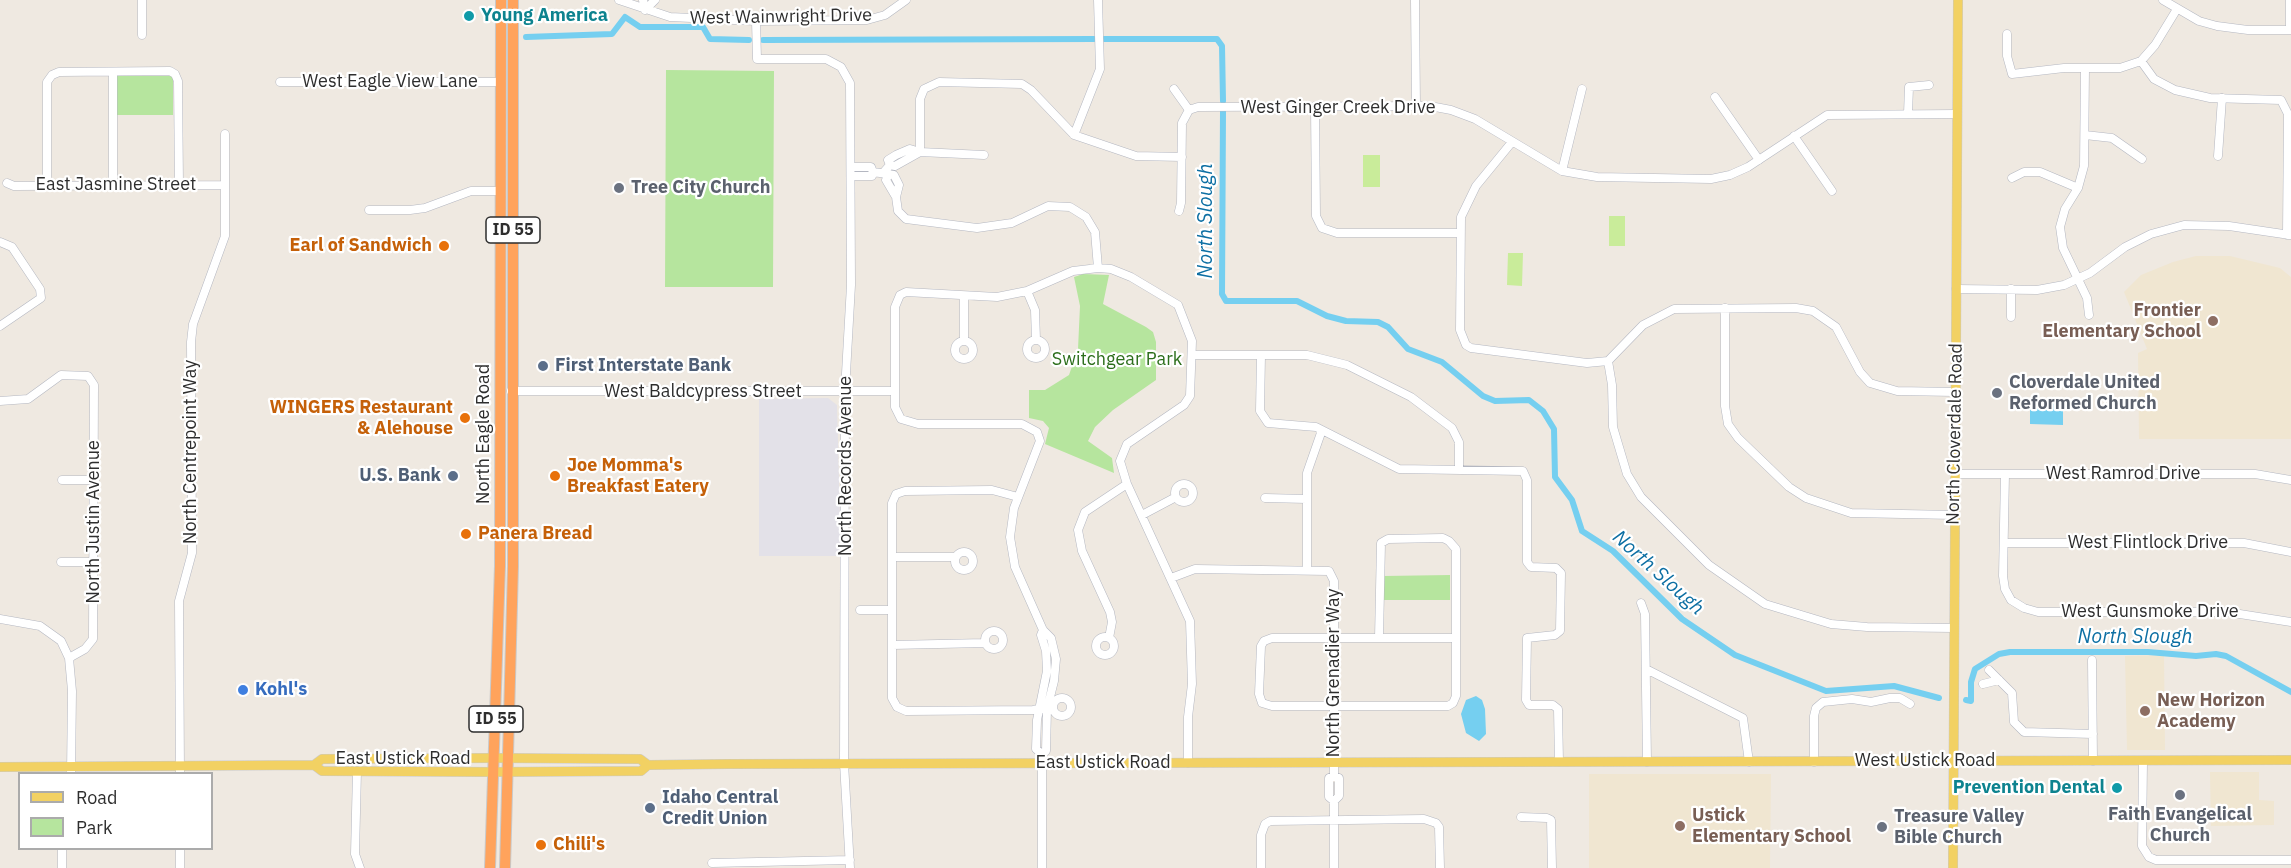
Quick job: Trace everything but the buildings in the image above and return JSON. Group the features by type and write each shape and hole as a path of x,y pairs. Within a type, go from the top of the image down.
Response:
{"highway":[{"name":"ID 55","path":"501,0 501,275 506,295 506,392"},
{"name":"North Eagle Road","path":"490,868 506,392 513,0"},
{"name":"North Eagle Road","path":"505,868 513,566 506,392"}],"main road":[{"name":"North Cloverdale Road","path":"1953,868 1958,0"},
{"name":"East Ustick Road","path":"0,767 180,770 314,765 322,759 494,758 640,759 648,765 1042,759 1188,763 1559,762"},
{"name":"West Ustick Road","path":"1559,762 2291,760"},
{"name":"East Ustick Road","path":"314,765 322,771 494,772 641,771 648,765"}],"street":[{"path":"142,0 142,35"},
{"name":"West Wainwright Drive","path":"619,0 645,10 681,18 756,21 867,20 885,15 906,0"},
{"path":"643,0 645,10"},
{"path":"645,10 656,0"},
{"path":"1074,135 1100,69 1098,0"},
{"path":"1415,0 1416,106"},
{"path":"2163,0 2199,21 2217,26 2248,30 2291,30 2290,0"},
{"path":"2007,34 2007,56 2012,74 2085,68 2120,68 2141,61 2155,45 2177,9"},
{"name":"North Records Avenue","path":"756,21 757,59 826,59 841,67 850,83 851,285 844,391 844,763 850,864"},
{"path":"1956,289 2049,288 2078,279 2125,247 2151,234 2175,227 2229,226 2289,235 2288,114 2285,105 2274,99 2222,98 2192,94 2163,86 2154,79 2141,61"},
{"path":"2085,68 2084,166 2078,188 2065,209 2060,227 2063,248 2089,305 2089,315"},
{"path":"47,186 47,82 52,75 59,72 170,71 175,74 178,81 179,185"},
{"path":"113,72 113,185"},
{"name":"West Eagle View Lane","path":"280,82 501,82"},
{"path":"920,152 921,99 924,89 939,82 1022,84 1031,90 1074,135 1136,156 1182,157"},
{"path":"1908,114 1910,87 1929,85"},
{"path":"1174,89 1189,110 1182,123 1179,211"},
{"path":"1562,171 1582,89"},
{"path":"1715,97 1759,160"},
{"path":"2218,156 2222,98"},
{"path":"1315,106 1316,216 1322,228 1337,234 1459,233"},
{"name":"West Ginger Creek Drive","path":"1189,110 1198,107 1416,106 1451,110 1474,119 1562,171 1597,177 1711,178 1730,175 1759,160 1827,115 1958,114"},
{"name":"North Centrepoint Way","path":"180,770 179,601 192,553 191,342 193,324 225,236 225,134"},
{"path":"2085,135 2112,138 2142,159"},
{"path":"1794,136 1832,191"},
{"path":"1512,142 1467,201 1459,233 1460,330 1466,345 1478,351 1576,362 1608,361 1643,325 1656,316 1683,307 1796,308 1813,311 1836,327 1860,372 1870,383 1897,392 1955,392"},
{"path":"984,155 920,152 895,166 890,165 886,180 896,197 896,206 901,215 912,221 991,228 1012,223 1047,206 1070,207 1086,217 1095,232 1098,268"},
{"path":"851,167 871,167 873,172"},
{"path":"873,172 886,174"},
{"path":"851,176 872,176 873,172"},
{"path":"2012,178 2024,172 2040,172 2078,188"},
{"name":"East Jasmine Street","path":"7,183 14,186 225,185"},
{"path":"369,210 425,208 471,191 500,191"},
{"path":"0,242 12,247 40,289 41,298 0,326"},
{"path":"1042,868 1042,759 1046,751 1046,708 1054,681 1056,659 1051,638 1043,630 1012,557 1010,527 1018,497 1040,441 1037,432 1022,424 918,424 901,419 895,407 895,307 900,295 913,290 997,297 1027,291 1073,271 1098,268 1131,277 1178,305 1191,334 1192,388 1184,405 1132,440 1123,451 1120,468 1188,614 1191,629 1188,763"},
{"path":"2011,289 2011,317"},
{"path":"1027,291 1035,310 1036,340"},
{"path":"964,296 964,341"},
{"path":"1725,308 1725,406 1728,424 1738,438 1790,487 1806,498 1851,513 1954,515"},
{"path":"1192,355 1318,356 1347,365 1412,397 1457,434 1459,470"},
{"path":"1260,355 1262,418 1268,423 1302,424 1322,430 1399,469 1523,471 1527,480 1527,562 1531,567 1556,568 1561,573 1560,631 1555,635 1527,638 1526,700 1529,705 1553,705 1558,709 1559,762"},
{"path":"1608,361 1612,385 1613,427 1627,474 1641,497 1709,565 1765,604 1831,624 1867,627 1954,628"},
{"name":"North Justin Avenue","path":"0,401 28,399 61,375 88,376 94,385 92,641 86,649 69,658"},
{"name":"West Baldcypress Street","path":"506,392 895,391"},
{"name":"North Grenadier Way","path":"1322,430 1307,473 1307,569 1329,571 1334,581 1335,776 1329,778 1329,797 1334,801 1334,868"},
{"name":"West Ramrod Drive","path":"1954,474 2255,474 2291,480"},
{"path":"2004,543 2005,474"},
{"path":"62,480 95,480"},
{"path":"1109,638 1110,612 1082,550 1078,530 1085,512 1127,484"},
{"path":"1018,497 992,490 905,491 896,494 892,503 892,698 897,707 906,711 1046,708"},
{"path":"1142,515 1176,497"},
{"path":"1265,498 1307,499"},
{"path":"1379,638 1381,543 1388,539 1443,538 1453,543 1456,549 1456,638 1456,696 1453,703 1448,706 1272,706 1262,703 1259,694 1261,646 1264,641 1272,638 1334,638 1379,638 1456,638"},
{"name":"West Flintlock Drive","path":"2004,543 2244,543 2291,552"},
{"name":"West Gunsmoke Drive","path":"2004,543 2005,589 2012,600 2024,608 2038,612 2227,612 2291,622"},
{"path":"892,557 956,557"},
{"path":"61,562 94,562"},
{"path":"1171,578 1196,569 1307,569"},
{"path":"1641,603 1646,614 1647,762"},
{"path":"861,610 892,610"},
{"path":"0,619 45,628 61,641 69,658 72,691 72,770"},
{"path":"892,645 985,643"},
{"path":"2091,660 2093,761"},
{"path":"1646,669 1743,718 1746,726 1749,762"},
{"path":"1989,670 2012,693 2014,722 2024,732 2093,734"},
{"path":"1983,684 1999,680"},
{"path":"1814,762 1814,716 1816,708 1823,702 1852,699 1870,702 1900,698 1910,704"},
{"path":"2143,761 2142,846 2149,857 2170,864 2291,860"},
{"path":"357,771 355,854 360,868"},
{"path":"1521,817 1541,817 1551,820 1552,868"},
{"path":"1261,868 1261,835 1265,824 1275,820 1424,819 1436,823 1440,833 1440,868"},
{"path":"62,850 62,868"},
{"path":"180,850 180,868"},
{"path":"712,863 850,864"}],"shaded area":[{"name":"Frontier Elementary School","path":"2196,256 2230,256 2280,268 2291,277 2291,439 2139,439 2138,353 2147,349 2124,292 2141,275 2173,262"},
{"path":"828,398 837,405 841,556 759,556 759,399"},
{"name":"New Horizon Academy","path":"2164,655 2165,750 2127,750 2125,656"},
{"path":"2210,772 2259,772 2259,800 2274,801 2274,825 2211,826"},
{"name":"Ustick Elementary School","path":"1589,774 1771,774 1770,868 1589,868"}],"green space":[{"path":"666,70 774,71 773,287 665,287"},
{"path":"117,76 173,76 173,115 117,115"},
{"path":"1363,155 1380,155 1380,187 1363,187"},
{"path":"1609,216 1625,216 1625,246 1609,246"},
{"path":"1508,253 1523,253 1522,286 1507,285"},
{"name":"Switchgear Park","path":"1083,274 1109,275 1103,304 1153,332 1156,342 1156,380 1113,410 1095,427 1088,441 1112,458 1114,473 1045,444 1049,428 1043,421 1029,418 1029,390 1045,390 1069,375 1078,349 1080,306 1074,277"},
{"path":"1450,575 1450,600 1384,600 1384,576"}],"water":[{"path":"2030,402 2063,403 2063,425 2030,424"},
{"path":"1476,696 1482,700 1485,709 1486,734 1479,741 1466,733 1461,714 1466,700"}],"waterway":[{"name":"North Slough","path":"526,37 612,34 625,17 640,27 703,27 710,39 749,40"},
{"name":"North Slough","path":"763,40 1094,39"},
{"name":"North Slough","path":"1104,39 1217,39 1222,46 1223,101"},
{"name":"North Slough","path":"1223,111 1222,294 1226,301 1297,301 1327,316 1346,321 1378,322 1388,327 1408,349 1442,362 1483,396 1495,401 1529,400 1543,411 1554,429 1555,477 1572,500 1582,531 1613,551 1682,619 1735,655 1826,691 1894,686 1939,698"},
{"name":"North Slough","path":"1966,700 1971,701 1971,682 1975,669 1999,654 2010,652 2148,652 2196,656 2216,654 2226,656 2291,692"}],"place":[{"name":"Young America","path":"469,16"},
{"name":"Tree City Church","path":"619,188"},
{"name":"Earl of Sandwich","path":"444,246"},
{"name":"Frontier Elementary School","path":"2213,321"},
{"name":"First Interstate Bank","path":"543,366"},
{"name":"Cloverdale United Reformed Church","path":"1997,393"},
{"name":"WINGERS Restaurant & Alehouse","path":"465,418"},
{"name":"U.S. Bank","path":"453,476"},
{"name":"Joe Momma's Breakfast Eatery","path":"555,476"},
{"name":"Panera Bread","path":"466,534"},
{"name":"Kohl's","path":"243,690"},
{"name":"New Horizon Academy","path":"2145,711"},
{"name":"Prevention Dental","path":"2117,788"},
{"name":"Faith Evangelical Church","path":"2180,795"},
{"name":"Idaho Central Credit Union","path":"650,808"},
{"name":"Ustick Elementary School","path":"1680,826"},
{"name":"Treasure Valley Bible Church","path":"1882,827"},
{"name":"Chili's","path":"541,845"}]}
